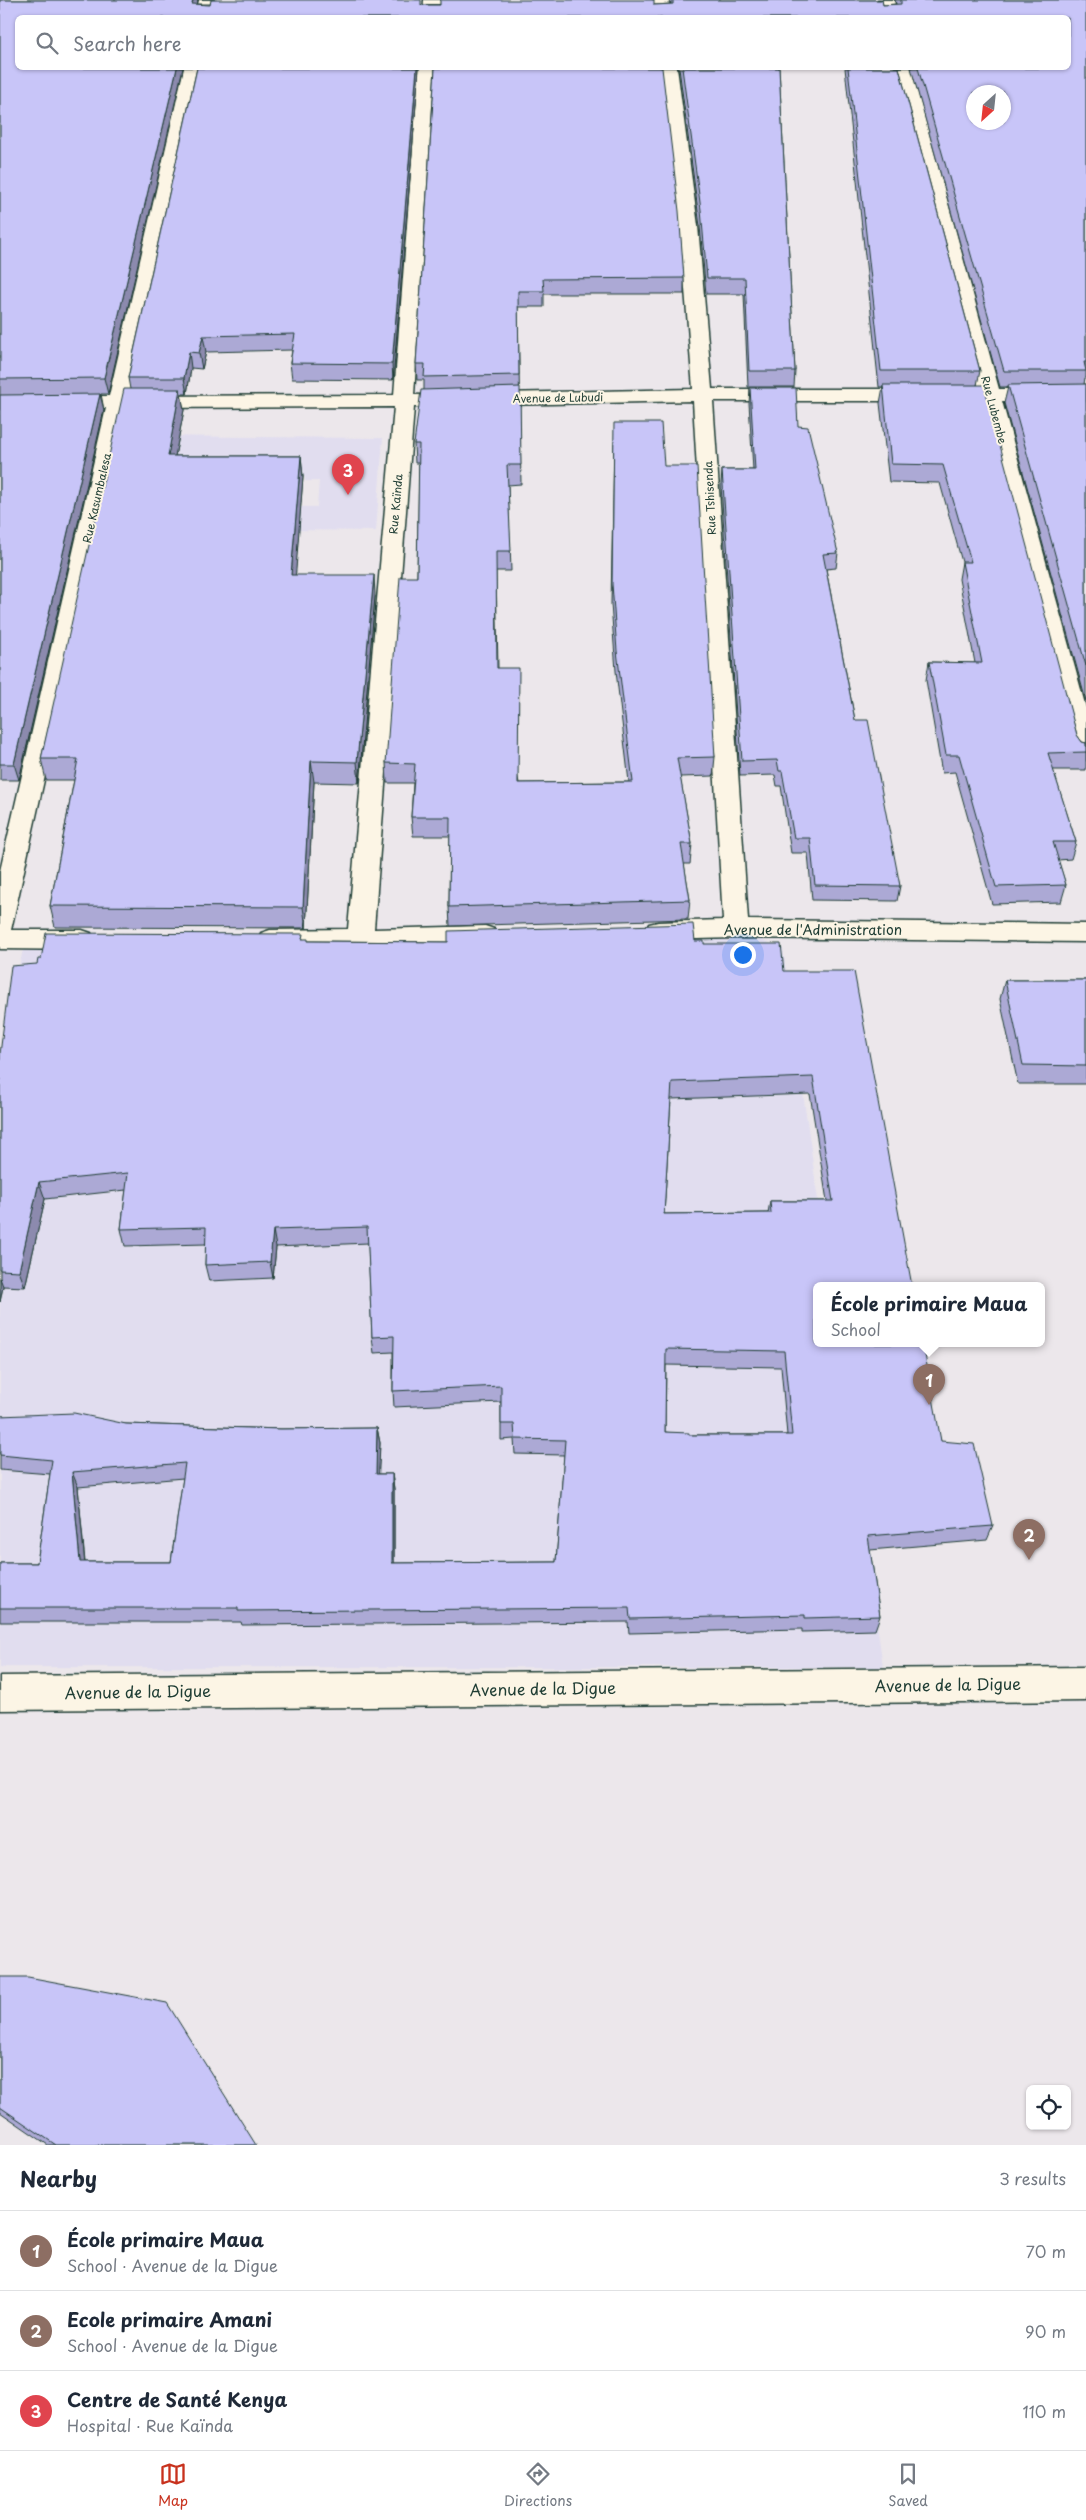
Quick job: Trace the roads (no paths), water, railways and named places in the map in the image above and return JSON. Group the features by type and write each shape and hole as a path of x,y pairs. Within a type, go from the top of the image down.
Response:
{"street":[{"path":"204,15 207,0"},
{"path":"431,15 432,0"},
{"path":"660,0 662,15"},
{"path":"886,0 889,15"},
{"name":"Rue Kasumbalesa","path":"0,927 192,70"},
{"name":"Rue Kaïnda","path":"360,940 404,401 427,70"},
{"name":"Rue Tshisenda","path":"669,70 689,226 704,395 736,929"},
{"name":"Rue Lubembe","path":"904,70 1086,752"},
{"name":"Avenue de Lubudi","path":"0,403 404,401 704,395 1086,395"},
{"name":"Avenue de l'Administration","path":"637,932 736,929 1086,933"},
{"path":"250,940 360,940 508,936"},
{"path":"0,940 110,940"},
{"name":"Avenue de la Digue","path":"0,1693 1086,1684"}],"place":[{"name":"Centre de Santé Kenya","path":"348,495"},
{"name":"École primaire Maua","path":"929,1405"},
{"name":"Ecole primaire Amani","path":"1029,1560"}]}
